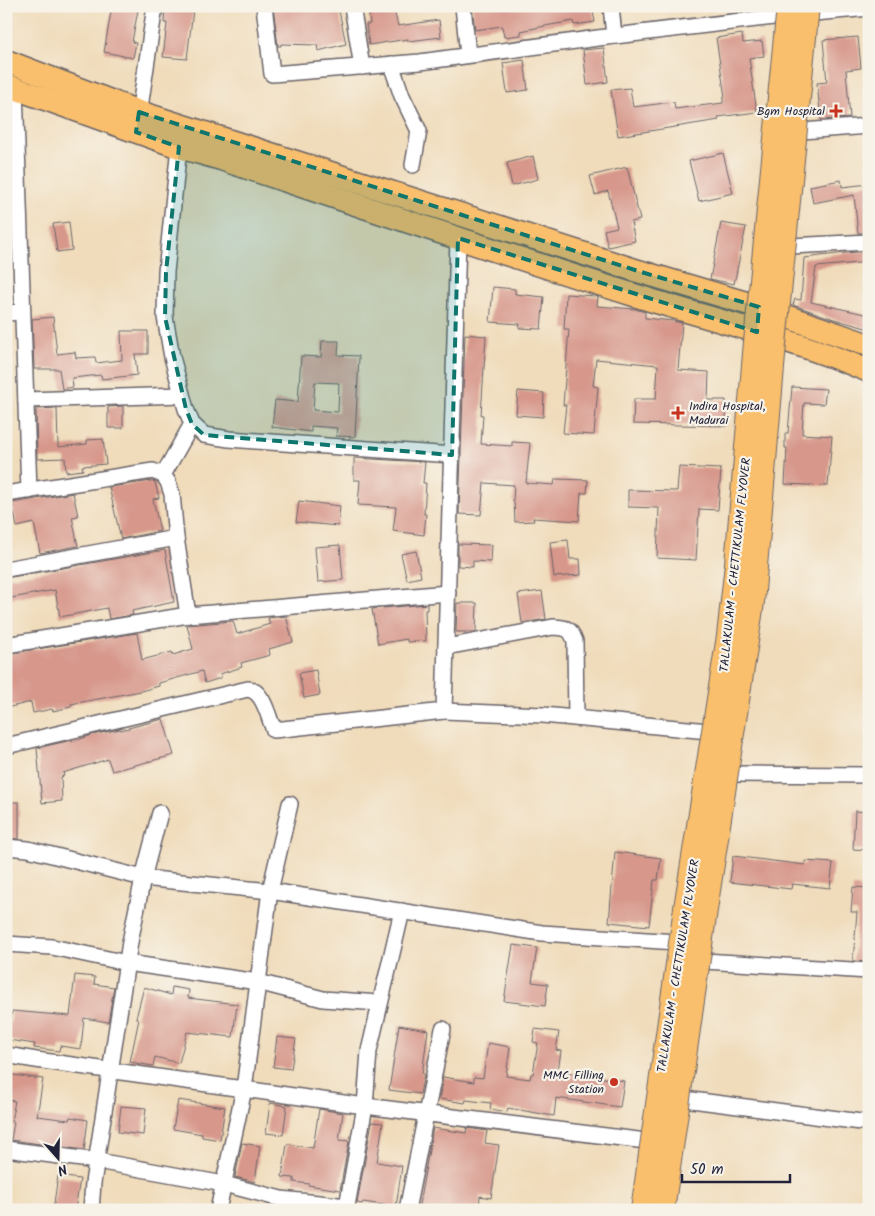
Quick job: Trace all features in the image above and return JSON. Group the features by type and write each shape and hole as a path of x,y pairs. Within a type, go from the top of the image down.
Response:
{"highway":[{"name":"TALLAKULAM - CHETTIKULAM FLYOVER","path":"640,1209 729,636 789,6"},
{"name":"TALLAKULAM - CHETTIKULAM FLYOVER","path":"662,1210 752,602 774,344 807,6"}],"main road":[{"path":"6,61 138,121 178,147 221,159 634,295 802,346 839,358 869,371"},
{"path":"10,87 138,121 753,305 869,345"}],"street":[{"path":"138,121 155,6"},
{"path":"264,6 272,74 420,62 614,36 782,16 869,8"},
{"path":"352,6 362,67"},
{"path":"463,6 468,55"},
{"path":"610,6 614,36"},
{"path":"391,64 402,96 420,131 413,165"},
{"path":"10,87 12,222 22,312 29,491"},
{"path":"802,131 869,126"},
{"path":"178,147 166,272 165,317 172,356 192,424 204,435 229,439 452,455"},
{"path":"444,712 458,238"},
{"path":"790,246 869,242"},
{"path":"6,313 22,312"},
{"path":"26,400 182,395"},
{"path":"163,475 192,424"},
{"path":"6,494 152,471 163,475 168,482 172,494 176,538 188,615"},
{"path":"6,569 176,538"},
{"path":"6,645 188,615 448,593"},
{"path":"446,647 553,627 565,628 572,632 575,641 576,718"},
{"path":"6,746 248,689 255,690 260,695 274,730 444,712 543,715 708,732"},
{"path":"732,774 869,776"},
{"path":"218,1210 244,1089 270,891 290,804"},
{"path":"91,1210 127,963 144,878 160,813"},
{"path":"6,846 28,849 144,878 270,891 542,933 676,942"},
{"path":"6,1149 97,1161 224,1184 281,1199 347,1206 365,1106 369,1051 402,912"},
{"path":"6,944 52,947 127,963 258,982 323,999 379,1003"},
{"path":"704,961 869,971"},
{"path":"408,1210 443,1029"},
{"path":"6,1055 365,1106 646,1141"},
{"path":"684,1099 869,1123"},
{"path":"640,1209 662,1210"}],"highlighted area":[{"path":"139,112 638,271 759,307 757,332 458,238 452,455 204,435 192,424 186,409 165,317 166,272 179,147 136,132"}],"building":[{"path":"112,6 122,6 138,10 132,42 136,43 133,58 104,52"},
{"path":"273,6 338,6 346,44 318,51 317,45 281,44 281,46 278,46"},
{"path":"368,6 393,6 398,26 439,20 441,37 408,41 408,39 369,45 366,24 370,24"},
{"path":"472,6 592,6 595,22 574,25 573,21 521,31 521,35 504,37 502,26 475,30"},
{"path":"165,7 193,10 187,59 163,57 167,23 164,23"},
{"path":"742,34 743,43 762,41 764,56 749,58 757,112 718,117 719,120 618,136 611,90 630,88 633,107 674,102 675,109 723,103 723,97 725,97 716,38"},
{"path":"858,37 861,68 846,70 850,118 821,120 817,83 827,82 823,40"},
{"path":"604,48 608,82 587,85 583,50"},
{"path":"524,60 528,90 507,93 503,63"},
{"path":"723,153 733,193 699,201 689,161"},
{"path":"533,156 538,179 512,186 507,163"},
{"path":"627,167 640,220 631,222 635,241 608,247 604,230 617,227 608,191 595,195 590,176"},
{"path":"841,180 842,187 869,184 869,233 858,233 854,195 813,203 810,186"},
{"path":"69,222 72,250 57,252 53,224"},
{"path":"721,223 746,227 734,284 710,279"},
{"path":"869,251 869,262 816,267 811,302 869,315 869,329 793,305 795,299 801,300 804,258"},
{"path":"493,287 515,289 515,294 544,297 541,329 519,328 520,324 490,322"},
{"path":"566,294 595,296 598,297 597,306 635,309 645,312 645,318 682,323 678,370 709,372 708,400 726,400 726,426 633,424 634,399 656,399 658,365 596,359 593,386 598,387 594,435 563,433 566,405 563,405 569,329 564,329"},
{"path":"53,317 57,354 75,352 76,358 95,357 96,363 122,360 121,331 148,331 148,354 135,354 137,375 102,379 101,375 72,378 73,387 62,389 59,369 34,369 32,319"},
{"path":"465,334 486,336 481,444 512,446 512,442 530,443 526,483 554,485 555,479 588,480 587,493 581,493 579,521 533,518 534,521 515,522 514,485 484,483 481,515 459,514"},
{"path":"322,341 339,341 338,355 359,356 355,437 336,436 337,428 311,426 311,432 272,427 275,400 298,402 301,356 321,357","holes":["315,382 339,383 338,412 313,410"]},
{"path":"792,387 826,389 824,404 804,403 802,434 832,436 828,486 785,484 787,448 785,448 785,433 788,433"},
{"path":"518,391 544,393 543,417 516,415"},
{"path":"123,406 123,428 108,428 108,407"},
{"path":"57,408 58,447 87,444 87,440 103,439 106,464 82,466 83,470 66,472 65,458 37,459 36,409"},
{"path":"354,458 425,462 423,483 426,483 424,514 426,514 424,535 393,531 396,507 358,505 360,480 354,480"},
{"path":"679,467 721,469 718,510 699,509 696,560 657,558 659,508 628,507 628,490 677,491"},
{"path":"155,482 159,498 153,499 160,531 121,539 109,487"},
{"path":"73,493 78,516 72,517 78,546 40,553 34,523 17,527 12,503"},
{"path":"299,501 340,506 338,526 296,522"},
{"path":"568,540 570,559 580,559 581,575 554,577 550,542"},
{"path":"458,544 492,545 491,562 473,561 473,567 458,566"},
{"path":"340,545 343,580 318,582 315,547"},
{"path":"165,550 174,602 132,611 133,615 109,619 107,608 60,617 55,590 6,599 6,578"},
{"path":"416,551 421,577 407,580 401,554"},
{"path":"542,591 546,619 522,623 518,594"},
{"path":"457,603 477,603 476,632 456,632"},
{"path":"427,604 427,610 425,610 426,641 407,642 407,639 378,644 372,609"},
{"path":"286,616 293,642 269,649 270,655 241,663 242,667 220,674 221,678 205,683 202,671 159,683 159,686 141,691 71,704 71,707 53,711 52,709 33,713 31,702 6,708 6,654 137,633 142,660 172,652 173,655 193,649 187,625 233,621 237,634 270,624 268,618"},
{"path":"316,670 320,695 304,698 299,673"},
{"path":"163,719 174,755 112,771 108,759 63,773 64,776 61,777 62,801 42,803 37,748 72,740 72,742 92,735"},
{"path":"6,802 19,802 19,839 6,838"},
{"path":"855,811 869,812 869,850 853,849"},
{"path":"615,852 661,858 658,880 654,880 649,926 609,922"},
{"path":"733,856 805,865 805,861 833,863 830,888 792,884 791,889 730,882"},
{"path":"853,887 869,888 869,962 853,961 857,912 851,912"},
{"path":"513,945 537,948 532,982 548,984 545,1006 504,1001"},
{"path":"75,975 95,977 94,984 114,987 108,1022 84,1018 81,1049 60,1046 59,1051 34,1048 35,1044 8,1040 12,1011 70,1016"},
{"path":"144,987 171,995 172,987 189,990 188,998 237,1004 233,1037 187,1032 179,1063 155,1057 153,1066 130,1062 139,1019 136,1018"},
{"path":"399,1025 428,1030 420,1094 389,1090"},
{"path":"535,1029 559,1032 556,1050 561,1051 558,1071 624,1081 620,1107 556,1098 554,1116 508,1108 507,1112 490,1109 491,1103 466,1100 465,1103 439,1099 443,1077 474,1082 474,1077 483,1078 488,1043 510,1047 506,1076 530,1079 531,1074 533,1074 538,1043 533,1042"},
{"path":"277,1037 296,1039 291,1069 273,1067"},
{"path":"6,1074 43,1079 37,1116 69,1120 70,1117 88,1120 84,1150 11,1140 14,1122 11,1122 15,1101 6,1100"},
{"path":"178,1100 225,1107 220,1140 202,1137 202,1134 173,1129"},
{"path":"270,1103 287,1106 283,1135 266,1133"},
{"path":"121,1106 146,1108 143,1135 118,1132"},
{"path":"319,1109 343,1113 339,1140 349,1141 340,1190 294,1182 294,1178 282,1177 287,1144 313,1148"},
{"path":"372,1122 383,1123 377,1162 402,1166 396,1207 363,1202 362,1204 357,1203"},
{"path":"433,1128 466,1133 467,1128 487,1131 485,1143 499,1145 491,1198 480,1196 479,1210 418,1210"},
{"path":"242,1143 260,1146 255,1182 235,1177"},
{"path":"58,1176 80,1179 75,1210 53,1210"}],"waterway":[{"path":"590,267 683,296"},
{"path":"802,334 869,357"}],"place":[{"name":"Bgm Hospital","path":"836,111"},
{"name":"Indira Hospital, Madurai","path":"678,413"},
{"name":"MMC Filling Station","path":"614,1082"}]}
